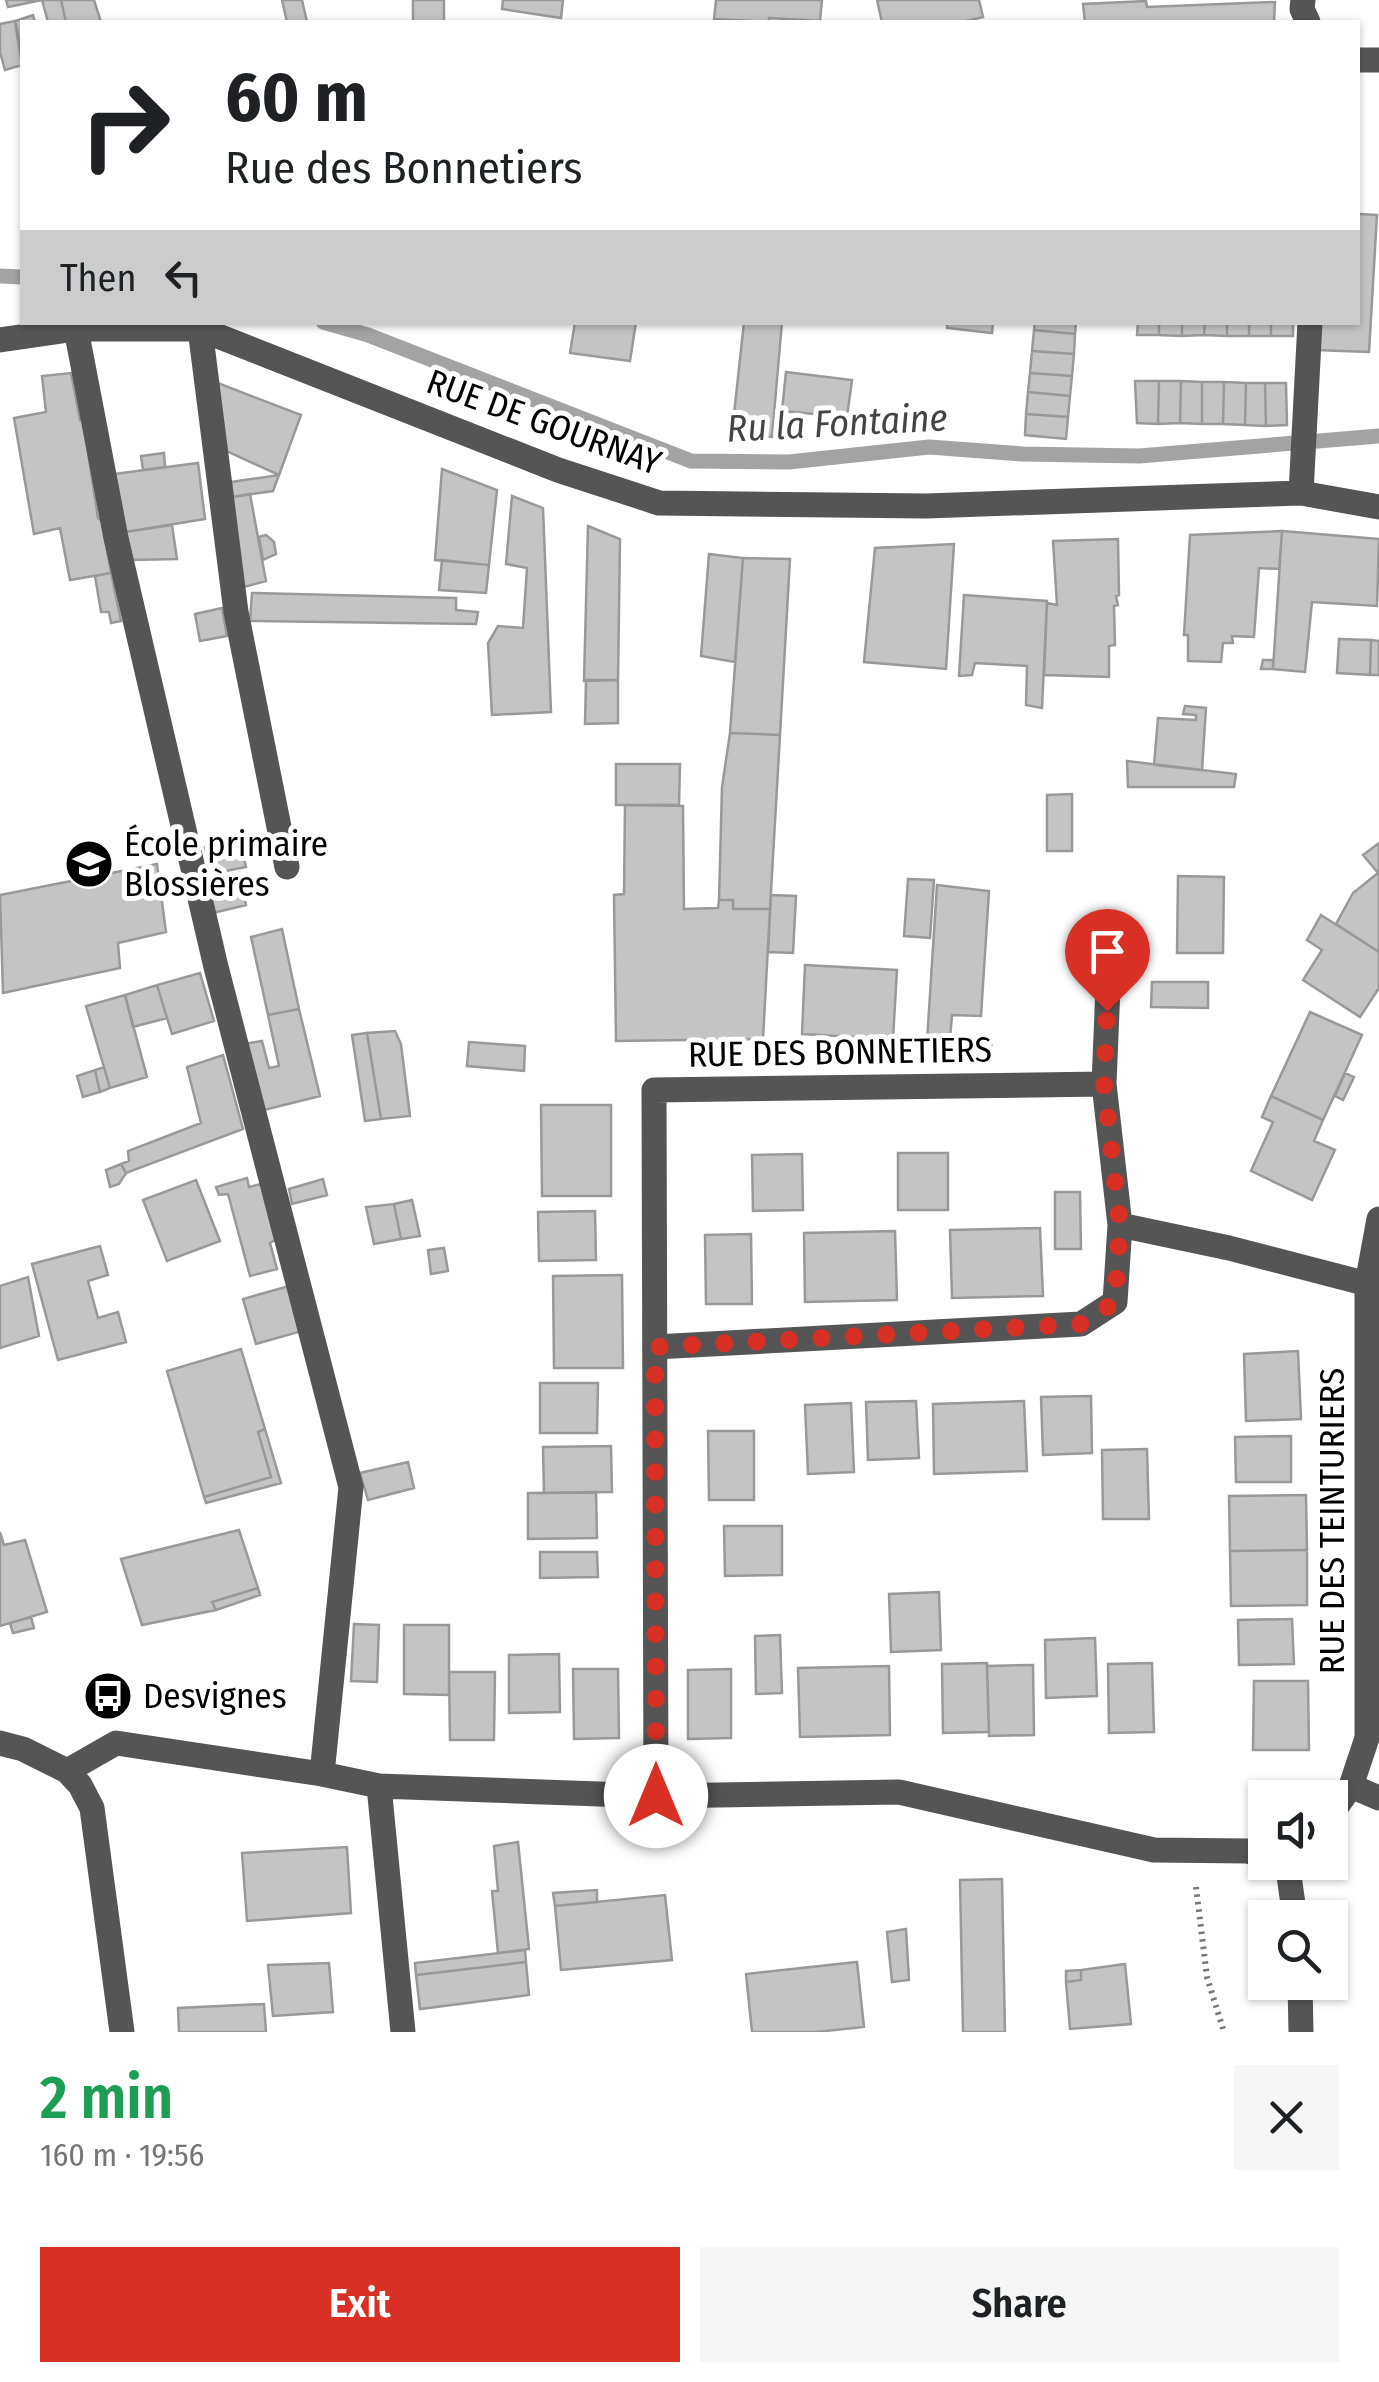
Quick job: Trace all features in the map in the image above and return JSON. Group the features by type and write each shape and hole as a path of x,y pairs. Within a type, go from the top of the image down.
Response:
{"street":[{"path":"1302,482 1310,325"},
{"path":"76,329 116,538 216,967 351,1486 322,1774"},
{"name":"RUE DE GOURNAY","path":"0,340 76,329 200,329 558,470 659,504 926,506 1302,482 1379,507"},
{"path":"200,329 236,612 286,868"},
{"path":"655,1347 1082,1324 1115,1302 1120,1225 1104,1084 1110,938"},
{"name":"RUE DES BONNETIERS","path":"656,1796 654,1090 1104,1084"},
{"name":"RUE DES TEINTURIERS","path":"1348,1790 1366,1738 1373,1286 1379,1219"},
{"path":"1120,1225 1229,1248 1373,1286"},
{"path":"0,1743 23,1749 67,1771 92,1808 122,2032"},
{"path":"67,1771 116,1744 140,1744 379,1786 656,1796 899,1792 1154,1850 1248,1854"},
{"path":"379,1786 402,2032"},
{"path":"1351,1786 1379,1798"},
{"path":"1300,2000 1301,2032"}],"path":[{"path":"1194,1851 1207,1977 1224,2032"}],"building":[{"path":"6,0 42,0 8,7"},
{"path":"42,0 61,0 66,20 47,20"},
{"path":"61,0 94,0 100,20 66,20"},
{"path":"282,0 302,0 307,20 287,20"},
{"path":"413,0 444,0 444,20 413,20"},
{"path":"503,0 563,0 561,18 502,9"},
{"path":"716,0 822,0 820,20 714,19"},
{"path":"877,0 979,0 983,17 970,20 882,20"},
{"path":"1146,1 1147,7 1275,2 1274,20 1085,20 1083,4"},
{"path":"33,15 34,20 20,20 20,45 15,21"},
{"path":"15,21 20,52 20,66 5,70 0,52 0,24"},
{"path":"1360,214 1377,215 1369,352 1316,350 1318,325 1360,325"},
{"path":"575,325 636,325 630,361 570,353"},
{"path":"744,325 782,325 772,437 732,433"},
{"path":"947,325 993,325 992,333"},
{"path":"1035,325 1076,325 1075,334 1034,330"},
{"path":"1138,325 1159,325 1159,335 1137,335"},
{"path":"1159,325 1182,325 1182,336 1159,335"},
{"path":"1182,325 1205,325 1204,335 1182,336"},
{"path":"1205,325 1227,325 1227,336 1204,335"},
{"path":"1227,325 1249,325 1249,336 1227,336"},
{"path":"1249,325 1271,325 1271,336 1249,336"},
{"path":"1271,325 1293,325 1293,336 1271,336"},
{"path":"1034,330 1075,334 1074,354 1032,351"},
{"path":"1032,351 1074,354 1072,376 1030,373"},
{"path":"786,372 852,380 847,417 782,411"},
{"path":"71,373 111,573 70,580 60,528 34,534 14,418 46,412 42,376"},
{"path":"1030,373 1072,376 1070,396 1028,392"},
{"path":"1135,381 1159,381 1158,424 1137,423"},
{"path":"1159,381 1181,381 1180,423 1158,424"},
{"path":"1181,381 1202,382 1202,424 1180,423"},
{"path":"215,382 301,415 279,475 222,449"},
{"path":"1202,382 1224,382 1223,424 1202,424"},
{"path":"1224,382 1246,383 1245,425 1223,424"},
{"path":"1246,383 1265,383 1266,426 1245,425"},
{"path":"1265,383 1286,383 1287,425 1266,426"},
{"path":"1028,392 1070,396 1068,417 1026,414"},
{"path":"1026,414 1068,417 1066,439 1025,435"},
{"path":"164,453 165,467 143,470 141,456"},
{"path":"198,463 205,519 125,532 114,474"},
{"path":"442,469 497,490 489,565 435,560"},
{"path":"279,475 273,491 233,497 231,482"},
{"path":"250,494 266,581 244,587 226,498"},
{"path":"512,496 543,508 551,712 492,715 488,643 498,626 523,628 527,568 506,564"},
{"path":"172,525 177,559 131,560 125,532"},
{"path":"588,526 620,539 618,680 584,681"},
{"path":"1282,531 1379,539 1377,606 1312,602 1305,672 1273,669"},
{"path":"1282,531 1279,569 1259,568 1254,637 1232,636 1233,643 1223,643 1221,662 1188,661 1188,635 1184,635 1190,535"},
{"path":"266,535 274,542 276,554 263,560 259,537"},
{"path":"1118,539 1119,595 1118,605 1114,606 1115,645 1109,646 1109,677 1044,675 1047,603 1057,605 1053,541"},
{"path":"954,544 946,669 864,662 875,548"},
{"path":"709,554 743,558 735,662 701,656"},
{"path":"743,558 790,559 780,735 730,733"},
{"path":"442,560 489,565 486,593 439,590"},
{"path":"111,573 121,621 111,623 109,612 101,612 95,576"},
{"path":"252,593 456,598 456,610 478,612 476,624 250,621"},
{"path":"964,595 1047,601 1042,708 1026,705 1027,666 975,663 972,675 959,676"},
{"path":"222,608 227,636 200,641 195,614"},
{"path":"1339,639 1371,640 1370,675 1337,673"},
{"path":"1371,640 1379,641 1379,675 1370,675"},
{"path":"1263,660 1273,660 1273,669 1261,669"},
{"path":"586,680 618,680 618,723 585,724"},
{"path":"1185,706 1206,708 1202,770 1154,765 1158,718 1196,720 1196,715 1183,714"},
{"path":"730,733 780,735 770,909 733,909 733,900 719,900 722,787"},
{"path":"1127,761 1236,774 1234,787 1128,787"},
{"path":"616,764 680,764 679,805 616,805"},
{"path":"1072,794 1072,851 1047,851 1047,795"},
{"path":"625,805 683,806 684,909 718,908 719,900 733,900 733,909 770,909 763,1039 616,1041 614,895 624,894"},
{"path":"240,839 246,867 211,874 205,847"},
{"path":"1379,843 1379,874 1363,855"},
{"path":"157,864 166,932 118,943 120,968 3,993 0,895"},
{"path":"239,873 246,905 213,913 205,882"},
{"path":"1378,873 1379,952 1336,924 1353,893"},
{"path":"1178,876 1224,877 1223,953 1177,953"},
{"path":"908,879 934,880 930,938 904,936"},
{"path":"937,885 989,891 981,1016 952,1015 950,1039 992,1040 990,1056 926,1057"},
{"path":"771,895 796,896 793,953 768,952"},
{"path":"1321,915 1379,952 1379,988 1360,1017 1303,980 1322,950 1307,940"},
{"path":"282,929 299,1009 268,1015 251,937"},
{"path":"805,965 897,970 893,1039 802,1034"},
{"path":"200,973 214,1021 172,1034 157,985"},
{"path":"1152,982 1208,982 1208,1008 1151,1007"},
{"path":"157,985 167,1018 133,1027 125,995"},
{"path":"125,995 147,1077 110,1088 86,1006"},
{"path":"299,1009 320,1096 260,1111 243,1044 262,1041 269,1068 279,1066 268,1015"},
{"path":"1310,1012 1362,1035 1323,1120 1271,1096"},
{"path":"395,1031 401,1044 410,1116 381,1119 367,1033"},
{"path":"367,1033 381,1119 365,1121 352,1035"},
{"path":"469,1042 525,1046 524,1071 467,1066"},
{"path":"223,1055 243,1129 126,1173 121,1164 129,1161 128,1151 201,1123 187,1067"},
{"path":"104,1067 110,1088 100,1092 95,1070"},
{"path":"95,1070 100,1092 83,1097 77,1076"},
{"path":"1345,1073 1354,1077 1343,1100 1335,1096"},
{"path":"1271,1096 1323,1120 1314,1141 1335,1150 1312,1200 1251,1171 1273,1122 1262,1117"},
{"path":"541,1105 611,1105 611,1196 542,1196"},
{"path":"898,1153 948,1153 948,1210 898,1210"},
{"path":"802,1154 803,1210 753,1211 752,1155"},
{"path":"121,1164 126,1173 119,1184 110,1187 106,1170"},
{"path":"247,1178 249,1187 261,1184 275,1240 270,1243 277,1269 250,1276 228,1194 219,1195 216,1187"},
{"path":"323,1179 327,1195 292,1204 289,1189"},
{"path":"196,1180 220,1241 167,1261 143,1200"},
{"path":"1055,1192 1080,1192 1081,1249 1055,1249"},
{"path":"412,1200 420,1236 401,1239 394,1204"},
{"path":"394,1204 401,1239 374,1244 366,1207"},
{"path":"595,1211 596,1260 539,1261 538,1212"},
{"path":"1040,1228 1043,1296 952,1298 950,1230"},
{"path":"895,1231 897,1300 805,1302 804,1233"},
{"path":"751,1234 752,1304 706,1304 705,1235"},
{"path":"100,1246 108,1275 88,1281 98,1318 118,1312 126,1342 58,1360 32,1264"},
{"path":"444,1248 448,1271 431,1274 428,1250"},
{"path":"622,1275 623,1368 554,1368 553,1276"},
{"path":"28,1277 39,1336 0,1348 0,1286"},
{"path":"289,1286 302,1331 256,1344 243,1299"},
{"path":"241,1349 265,1429 258,1432 271,1477 204,1497 167,1371"},
{"path":"1298,1351 1301,1419 1246,1421 1244,1354"},
{"path":"540,1383 598,1383 597,1433 540,1433"},
{"path":"1091,1396 1092,1453 1043,1455 1041,1397"},
{"path":"916,1401 919,1458 868,1460 866,1402"},
{"path":"1024,1401 1027,1471 934,1474 933,1404"},
{"path":"851,1403 854,1472 808,1474 805,1405"},
{"path":"265,1429 281,1483 206,1503 204,1497 271,1477 258,1432"},
{"path":"708,1431 754,1431 754,1500 709,1500"},
{"path":"1291,1436 1291,1482 1236,1482 1235,1437"},
{"path":"611,1446 612,1492 544,1493 543,1447"},
{"path":"1147,1449 1149,1519 1103,1519 1102,1450"},
{"path":"408,1462 414,1488 368,1500 360,1473"},
{"path":"596,1492 597,1538 528,1539 528,1493"},
{"path":"1306,1495 1307,1550 1230,1551 1229,1496"},
{"path":"724,1526 782,1526 782,1575 725,1576"},
{"path":"239,1530 258,1588 212,1602 216,1610 142,1625 121,1559"},
{"path":"0,1532 4,1545 25,1540 47,1612 0,1626"},
{"path":"1307,1550 1307,1605 1231,1606 1230,1551"},
{"path":"540,1552 597,1552 598,1577 540,1578"},
{"path":"258,1588 260,1595 216,1610 212,1602"},
{"path":"939,1592 941,1650 891,1652 889,1594"},
{"path":"31,1617 34,1628 13,1633 10,1623"},
{"path":"1292,1619 1294,1664 1239,1665 1238,1620"},
{"path":"354,1624 379,1625 377,1682 351,1681"},
{"path":"404,1625 449,1625 449,1695 404,1694"},
{"path":"780,1635 782,1693 756,1694 755,1636"},
{"path":"1095,1638 1097,1696 1046,1698 1045,1640"},
{"path":"559,1654 560,1712 509,1713 509,1655"},
{"path":"987,1663 989,1732 943,1733 942,1664"},
{"path":"1152,1663 1154,1732 1109,1733 1108,1664"},
{"path":"1033,1665 1034,1735 989,1736 987,1666"},
{"path":"889,1666 890,1735 800,1737 798,1668"},
{"path":"573,1669 618,1669 619,1738 574,1739"},
{"path":"731,1669 731,1738 688,1739 688,1670"},
{"path":"449,1672 495,1672 494,1740 450,1740"},
{"path":"1254,1681 1308,1681 1309,1750 1253,1750"},
{"path":"518,1842 529,1949 498,1953 492,1891 498,1891 494,1846"},
{"path":"347,1847 351,1913 247,1921 242,1853"},
{"path":"1002,1879 1005,2032 963,2032 960,1880"},
{"path":"597,1890 597,1902 555,1906 553,1893"},
{"path":"665,1895 672,1960 561,1970 555,1906"},
{"path":"906,1929 909,1980 892,1982 887,1932"},
{"path":"525,1950 526,1962 416,1975 415,1963"},
{"path":"526,1962 529,1995 420,2009 416,1975"},
{"path":"857,1962 864,2027 752,2032 746,1974"},
{"path":"329,1963 333,2012 273,2016 268,1965"},
{"path":"1125,1964 1131,2024 1070,2029 1066,1982 1081,1980 1081,1970"},
{"path":"1081,1970 1081,1980 1066,1982 1066,1971"},
{"path":"264,2004 266,2032 179,2032 178,2008"}],"waterway":[{"name":"Ru la Fontaine","path":"0,276 20,277"},
{"name":"Ru la Fontaine","path":"333,325 691,461 789,462 929,447 1139,456 1379,436"}],"place":[{"name":"École primaire Blossières","path":"89,864"},
{"name":"Desvignes","path":"108,1696"}],"route":[{"path":"656,1796 655,1347 1082,1324 1115,1302 1120,1225 1104,1084 1107,1011"}]}
